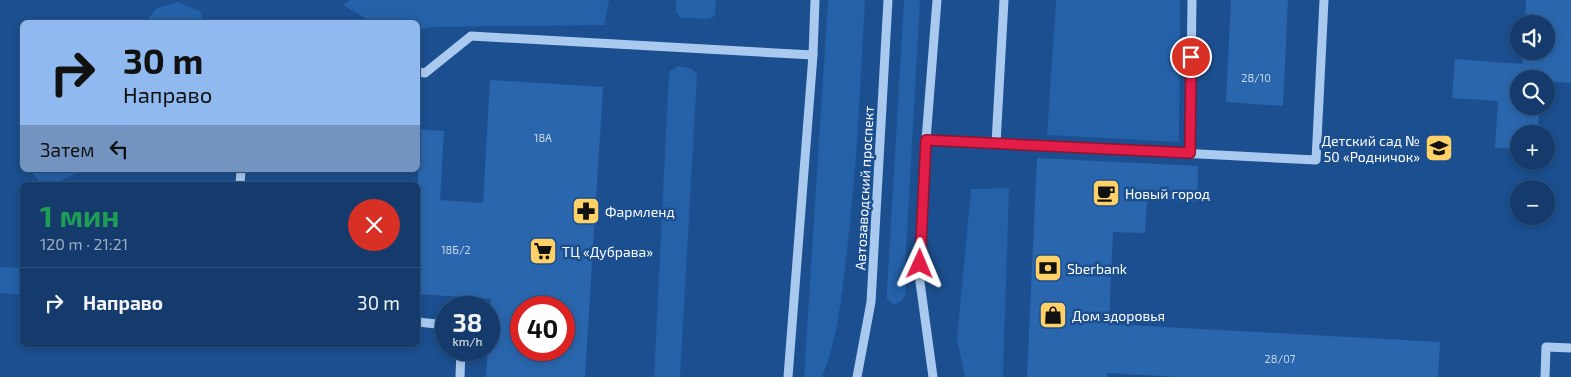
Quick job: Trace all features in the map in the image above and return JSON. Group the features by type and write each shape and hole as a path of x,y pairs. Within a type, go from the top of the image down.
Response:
{"street":[{"path":"788,377 816,0"},
{"name":"Автозаводский проспект","path":"857,377 871,302 888,0"},
{"path":"933,377 920,282 926,140 937,0"},
{"path":"996,143 1004,0"},
{"path":"1190,153 1192,0"},
{"path":"926,140 1316,160 1324,0"},
{"path":"420,72 425,72 471,36 813,55"},
{"path":"420,322 435,324"},
{"path":"1545,377 1546,347 1571,348"},
{"path":"460,377 461,361"}],"shaded area":[{"path":"350,0 609,0 604,25 432,27 420,30 420,20 369,20 343,5"},
{"path":"676,0 716,0 715,16 708,19 681,18 676,12"},
{"path":"828,0 865,0 858,129 843,288 832,348 822,377 804,377"},
{"path":"904,0 920,0 905,271 906,291 903,299 894,305 887,299 887,291"},
{"path":"1056,0 1180,0 1179,142 1047,135"},
{"path":"178,2 201,12 202,20 147,20 157,8"},
{"path":"678,66 691,68 697,75 680,377 654,377 669,72"},
{"path":"31,172 78,172 58,182 40,182"},
{"path":"1009,188 1003,377 965,377 957,339 971,189"},
{"path":"0,267 20,268 20,295 0,293"}],"building":[{"path":"1231,0 1288,0 1283,106 1226,102"},
{"path":"1526,0 1571,0 1571,83 1555,82 1555,70 1510,70 1510,115 1539,115 1538,125 1510,125 1510,149 1495,148 1498,101 1452,98 1455,59 1522,64 1522,60 1555,60 1555,15 1525,15"},
{"path":"490,80 603,87 585,377 486,377 487,361 500,361 500,296 420,294 420,182 418,182 418,172 420,172 420,129 444,131 440,200 483,203"},
{"path":"1037,158 1198,166 1197,202 1147,199 1145,233 1113,232 1109,324 1440,342 1438,377 1178,377 1107,373 1107,377 1027,377"}],"place":[{"name":"Детский сад № 50 «Родничок»","path":"1439,148"},
{"name":"Новый город","path":"1106,193"},
{"name":"Фармленд","path":"586,211"},
{"name":"ТЦ «Дубрава»","path":"543,251"},
{"name":"Sberbank","path":"1048,268"},
{"name":"Дом здоровья","path":"1053,315"}],"route":[{"path":"920,264 926,140 1190,153 1191,57"}]}
